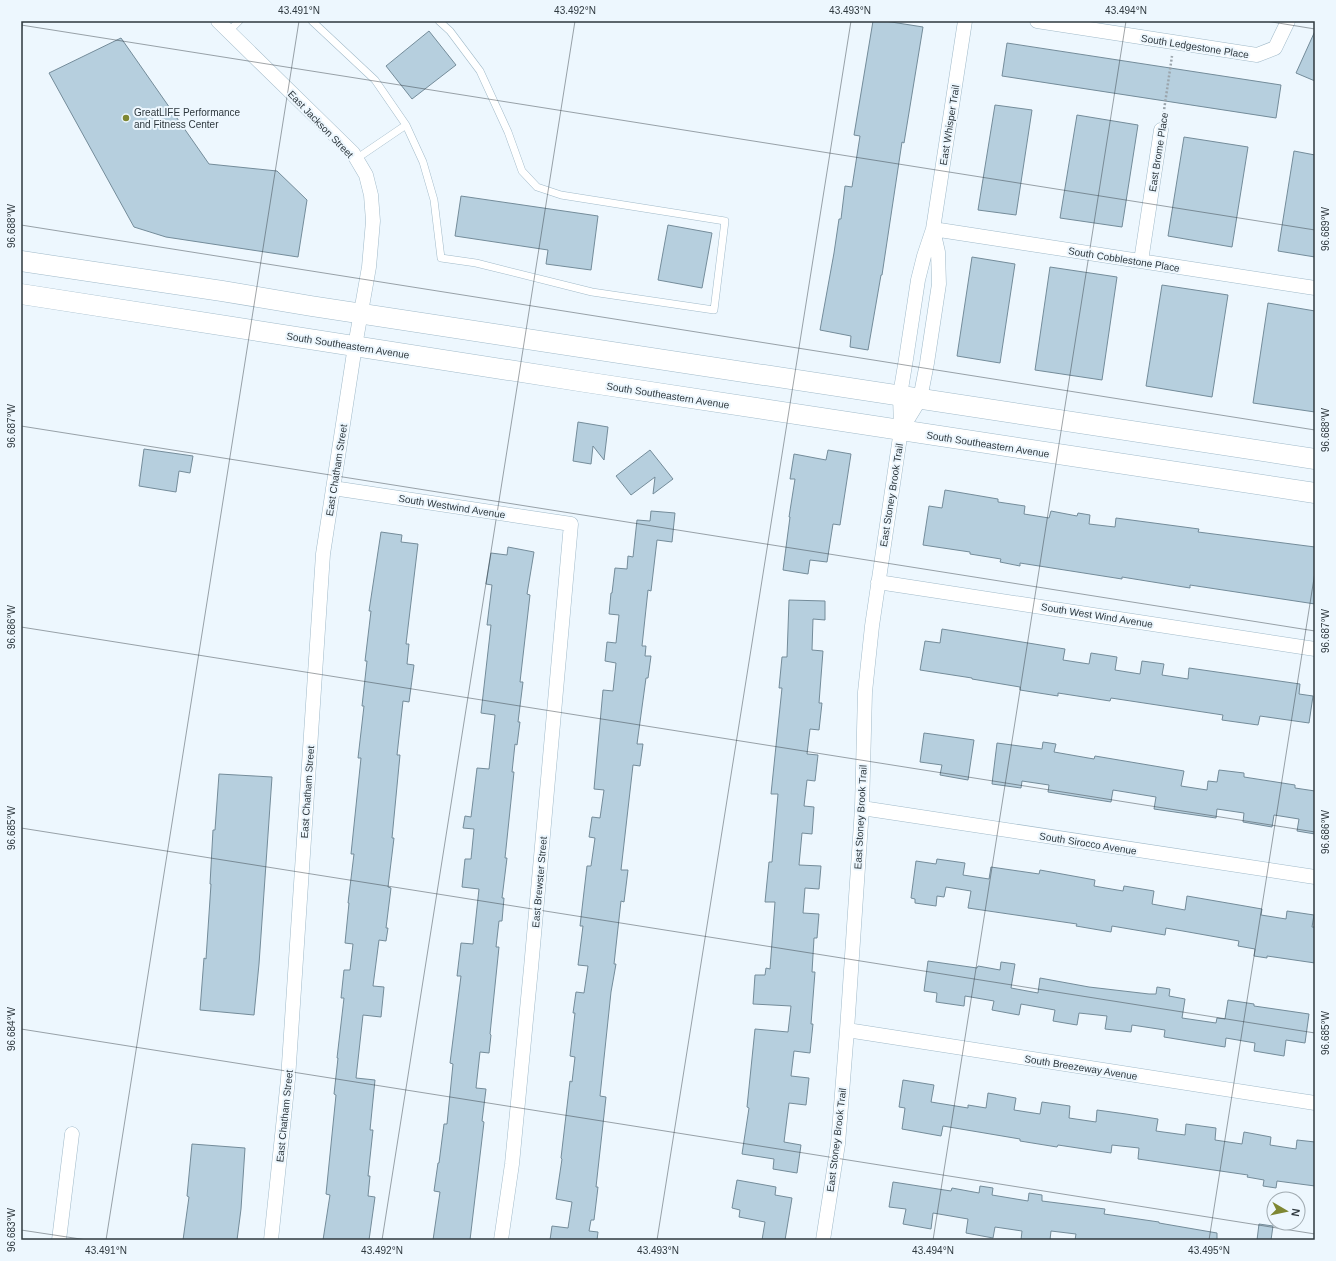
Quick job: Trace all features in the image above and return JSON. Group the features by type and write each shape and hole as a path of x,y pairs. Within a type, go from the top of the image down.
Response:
{"main road":[{"path":"21,261 1315,458"},
{"name":"South Southeastern Avenue","path":"21,294 1315,493"}],"street":[{"name":"East Jackson Street","path":"218,21 353,154 366,175 371,195 373,221 368,267 355,346"},
{"name":"East Whisper Trail","path":"900,395 918,280 933,229 965,21"},
{"name":"South Ledgestone Place","path":"1036,21 1257,55 1275,48 1288,21"},
{"name":"East Brome Place","path":"1141,261 1161,130"},
{"name":"East Whisper Trail","path":"901,430 920,399 939,284 938,252 933,229"},
{"name":"South Cobblestone Place","path":"933,229 1315,288"},
{"name":"East Chatham Street","path":"271,1240 289,1072 323,554 355,346"},
{"name":"East Stoney Brook Trail","path":"823,1240 838,1144 847,1030 862,808 865,692 878,582 901,430 900,395"},
{"name":"South Westwind Avenue","path":"333,488 571,524"},
{"name":"East Brewster Street","path":"501,1240 512,1164 571,524"},
{"name":"South West Wind Avenue","path":"878,582 1315,649"},
{"name":"South Sirocco Avenue","path":"862,808 1315,877"},
{"name":"South Breezeway Avenue","path":"847,1030 1315,1103"},
{"path":"59,1240 72,1134"}],"lane":[{"path":"228,31 240,21"},
{"path":"312,21 375,80 406,125 423,162 434,200 442,258 476,263 592,292 714,310 725,221 561,195 537,187 522,172 508,132 480,71 450,32 439,21"},
{"path":"356,159 406,125"}],"path":[{"name":"East Brome Place","path":"1161,130 1174,42"}],"building":[{"path":"873,21 885,21 923,27 904,143 902,142 882,275 868,350 850,347 851,336 820,330 839,219 841,219 845,186 852,187 860,136 854,135"},
{"path":"429,31 456,65 412,99 386,66"},
{"path":"1315,31 1315,81 1296,73"},
{"name":"GreatLIFE Performance and Fitness Center","path":"121,38 209,164 277,171 307,200 298,257 166,237 134,227 49,73"},
{"path":"1007,43 1281,85 1276,118 1002,76"},
{"path":"995,105 1032,110 1016,215 978,210"},
{"path":"1077,115 1138,125 1122,227 1060,218"},
{"path":"1184,137 1248,147 1232,247 1168,236"},
{"path":"1294,151 1315,155 1315,257 1278,251"},
{"path":"461,196 598,216 591,270 546,264 548,250 455,236"},
{"path":"668,225 712,233 702,288 658,280"},
{"path":"972,257 1015,264 1000,363 957,356"},
{"path":"1050,267 1117,277 1102,380 1035,370"},
{"path":"1162,285 1228,295 1212,397 1146,386"},
{"path":"1268,303 1315,311 1315,412 1253,403"},
{"path":"578,422 608,427 604,460 593,446 591,464 573,461"},
{"path":"144,449 193,456 190,473 179,471 176,492 139,486"},
{"path":"650,450 673,479 653,494 655,477 631,495 616,476"},
{"path":"828,450 851,454 840,525 833,524 827,562 810,560 808,574 783,570 795,479 790,479 794,454 826,460"},
{"path":"945,490 998,499 998,502 1025,506 1024,514 1049,518 1051,511 1077,516 1078,513 1090,515 1089,524 1115,527 1116,518 1199,529 1198,532 1315,547 1315,604 1190,585 1190,588 1122,577 1122,579 1020,563 1020,566 1000,562 1001,559 970,554 970,552 923,545 929,506 942,508"},
{"path":"651,511 675,513 672,542 657,540 651,591 648,590 642,646 646,646 645,656 651,656 648,678 646,678 637,744 643,744 640,766 633,765 621,870 628,870 624,902 621,901 614,964 616,964 611,992 600,1096 606,1097 596,1187 598,1187 594,1220 591,1220 589,1231 598,1232 597,1240 550,1240 552,1226 568,1228 572,1202 556,1199 562,1159 570,1081 572,1082 575,1057 570,1056 575,1013 573,1013 576,992 584,993 588,966 578,965 583,926 580,926 587,866 591,866 595,838 589,837 592,817 600,818 604,790 594,789 603,690 613,691 616,663 605,661 607,642 616,643 619,615 609,614 611,593 615,568 627,569 628,556 633,557 637,520 650,521"},
{"path":"381,532 402,535 401,542 418,544 406,644 409,644 407,664 414,665 409,702 403,701 397,755 400,755 392,838 394,838 388,887 391,888 386,928 388,928 386,941 379,940 373,986 384,987 381,1017 363,1015 356,1078 375,1080 370,1130 373,1130 368,1176 370,1176 368,1196 375,1197 369,1240 323,1240 330,1195 326,1194 336,1095 334,1094 337,1058 344,998 341,998 344,970 350,970 353,944 345,943 354,854 351,854 361,758 358,758 364,706 362,706 367,661 365,661 371,611 369,611"},
{"path":"508,547 534,552 527,594 530,595 520,682 523,682 518,722 520,722 517,745 515,744 512,772 514,772 502,898 504,898 502,921 499,921 496,947 499,947 491,1035 489,1053 480,1052 476,1088 486,1089 482,1121 484,1122 470,1240 433,1240 440,1192 434,1191 444,1124 447,1124 453,1064 450,1063 461,976 457,976 461,943 473,944 479,889 462,887 465,859 471,859 474,829 463,828 465,816 471,817 477,768 489,769 495,715 481,713 491,625 487,625 492,585 486,584 491,553 507,555"},
{"path":"789,600 825,601 825,620 813,619 812,650 823,651 819,703 822,703 819,730 810,729 807,754 818,755 815,781 807,780 804,806 814,807 812,834 802,833 799,865 821,866 819,889 805,888 803,913 819,914 817,938 814,938 812,972 815,972 811,1024 813,1024 810,1053 794,1051 791,1076 809,1078 806,1105 789,1103 784,1142 801,1145 797,1173 773,1169 774,1159 742,1154 749,1108 747,1107 755,1029 788,1032 791,1006 753,1004 755,975 765,975 766,968 770,969 775,902 765,902 769,862 772,862 778,794 771,794 782,688 779,688 782,657 787,657"},
{"path":"942,629 1065,649 1063,660 1089,664 1091,653 1117,657 1115,670 1140,674 1142,661 1164,664 1162,675 1188,679 1189,668 1300,684 1299,694 1313,696 1309,723 1260,716 1258,725 1222,720 1223,715 1111,698 1110,701 1058,693 1058,696 1020,690 1020,687 920,670 925,641 940,643"},
{"path":"924,733 974,740 968,780 940,775 942,765 920,762"},
{"path":"1043,742 1056,744 1054,752 1094,759 1095,756 1184,771 1181,786 1207,790 1208,781 1217,782 1219,770 1244,773 1244,777 1295,785 1295,788 1315,791 1315,834 1297,831 1299,819 1274,815 1272,827 1243,822 1244,813 1217,809 1216,818 1154,809 1156,797 1113,790 1111,802 1048,792 1049,785 1022,781 1021,788 992,784 997,743 1042,749"},
{"path":"219,774 272,777 254,1015 200,1010 204,958 206,959 213,830 215,830"},
{"path":"937,859 965,863 963,875 989,879 991,867 1039,874 1040,870 1095,880 1094,886 1123,891 1124,886 1154,891 1152,904 1185,910 1187,896 1262,909 1261,915 1286,919 1287,911 1314,915 1312,927 1315,927 1315,963 1267,956 1267,958 1254,956 1255,949 1238,946 1239,941 1166,928 1165,935 1112,926 1111,932 1076,926 1077,924 968,908 971,891 946,887 944,897 937,896 936,906 915,903 915,899 911,898 916,861 936,864"},
{"path":"928,961 977,968 978,966 1000,970 1001,962 1015,964 1011,988 1038,993 1040,978 1089,987 1149,994 1156,994 1157,987 1170,989 1169,996 1185,999 1182,1018 1216,1023 1217,1018 1225,1019 1228,1000 1254,1004 1254,1006 1309,1014 1305,1043 1286,1040 1284,1056 1254,1051 1255,1043 1226,1038 1225,1047 1164,1037 1165,1030 1132,1025 1131,1032 1105,1029 1107,1016 1079,1013 1077,1025 1053,1021 1055,1010 1021,1004 1019,1015 992,1010 994,1001 965,996 964,1006 936,1002 937,993 924,991"},
{"path":"903,1080 934,1085 931,1102 968,1108 968,1105 986,1108 988,1093 1016,1098 1014,1110 1040,1114 1042,1102 1070,1106 1069,1118 1096,1122 1097,1110 1158,1119 1156,1131 1185,1135 1186,1124 1216,1128 1215,1140 1242,1144 1244,1132 1271,1137 1270,1145 1296,1149 1297,1140 1315,1142 1315,1186 1277,1181 1276,1188 1263,1186 1264,1180 1247,1177 1248,1175 1138,1159 1139,1148 1112,1145 1111,1153 1058,1145 1057,1147 943,1126 941,1136 902,1129 905,1108 899,1107"},
{"path":"192,1144 245,1148 241,1209 237,1240 183,1240 189,1197 187,1196"},
{"path":"737,1180 776,1187 775,1195 792,1198 785,1240 762,1240 765,1222 739,1217 740,1210 732,1208"},
{"path":"893,1182 951,1191 952,1188 979,1193 980,1186 993,1188 992,1195 1028,1201 1029,1193 1042,1195 1042,1201 1105,1209 1104,1214 1159,1222 1217,1233 1217,1240 1075,1240 1076,1234 1051,1231 1050,1240 1021,1240 1022,1231 995,1227 993,1238 966,1233 968,1219 933,1213 931,1229 903,1224 906,1209 889,1207"},
{"path":"1259,1224 1266,1225 1266,1231 1272,1231 1271,1240 1257,1240"}],"place":[{"name":"GreatLIFE Performance and Fitness Center","path":"126,118"}]}
